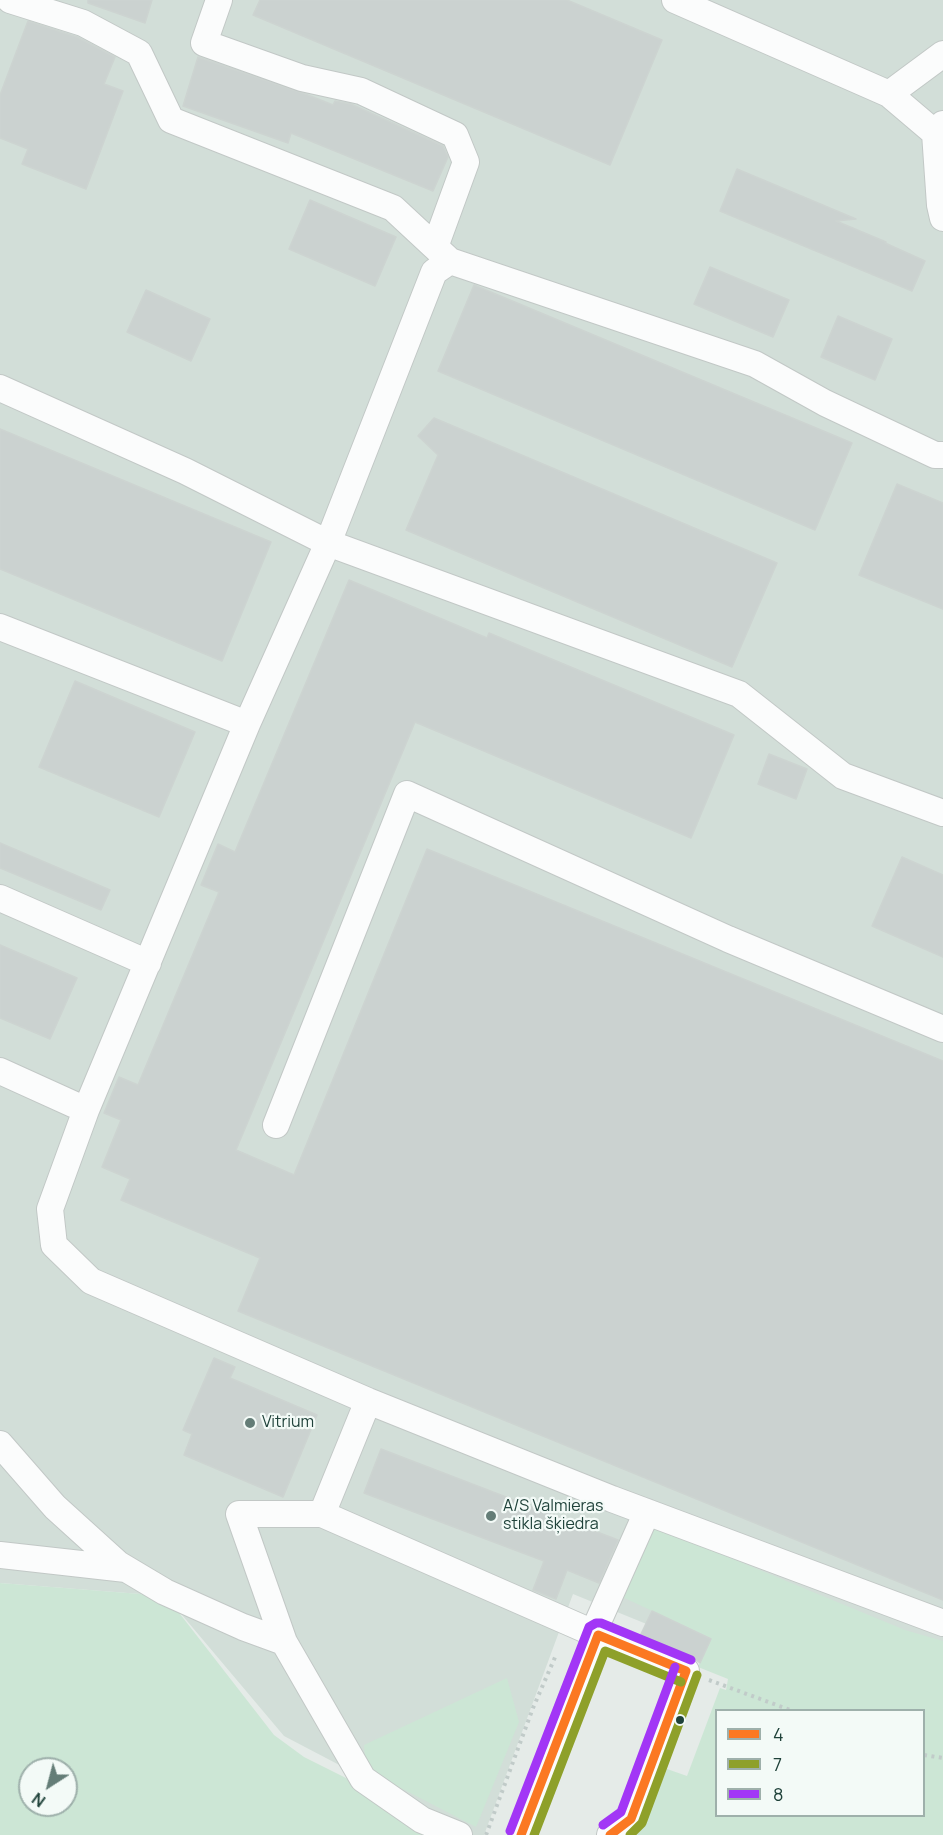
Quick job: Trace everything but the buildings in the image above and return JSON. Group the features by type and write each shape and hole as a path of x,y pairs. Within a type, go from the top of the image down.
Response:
{"lane":[{"path":"10,0 83,23 139,53 171,120 393,208 443,254 755,364 825,402 934,455 943,455"},
{"path":"219,0 204,43 302,78 360,91 455,135 466,162 443,254 328,543 247,724 86,1110 50,1209 54,1245 91,1281 368,1401 647,1512 943,1623"},
{"path":"675,0 889,94 939,129 940,205 943,218"},
{"path":"889,94 943,54"},
{"path":"0,388 185,471 328,543 739,694 843,776 943,813"},
{"path":"0,627 247,724"},
{"path":"276,1125 407,794 728,939 943,1029"},
{"path":"0,898 148,963"},
{"path":"0,1071 86,1110"},
{"path":"322,1514 368,1401"},
{"path":"0,1444 55,1507 118,1564 165,1592 243,1627 284,1642"},
{"path":"521,1835 596,1634 647,1512"},
{"path":"459,1835 422,1820 363,1779 284,1642 239,1514 322,1514 686,1671 631,1819 610,1835"},
{"path":"0,1555 127,1569"}],"path":[{"path":"486,1835 533,1708 556,1656"},
{"path":"686,1671 787,1709"},
{"path":"925,1755 943,1758"}],"shaded area":[{"path":"0,0 943,0 943,1707 693,1643 573,1594 484,1835 473,1835 284,1736 166,1596 0,1583"}],"green space":[{"path":"653,1526 905,1630 943,1641 943,1835 637,1835 667,1769 687,1776 720,1688 726,1690 728,1679 698,1667 711,1638 620,1596"},
{"path":"0,1583 166,1596 274,1735 304,1757 346,1778 431,1835 0,1835"},
{"path":"507,1678 519,1722 476,1827 366,1770 364,1745"}],"transit line":[{"name":"8","path":"510,1831 589,1627 601,1623 691,1660"},
{"name":"4","path":"521,1835 598,1635 686,1671"},
{"name":"7","path":"534,1835 605,1651 681,1682"},
{"name":"8","path":"603,1825 621,1812 675,1667"},
{"name":"4","path":"610,1835 631,1819 686,1671"},
{"name":"7","path":"630,1835 642,1823 697,1675"}],"place":[{"name":"Vitrium","path":"250,1423"},
{"name":"A/S Valmieras stikla šķiedra","path":"491,1516"}]}
